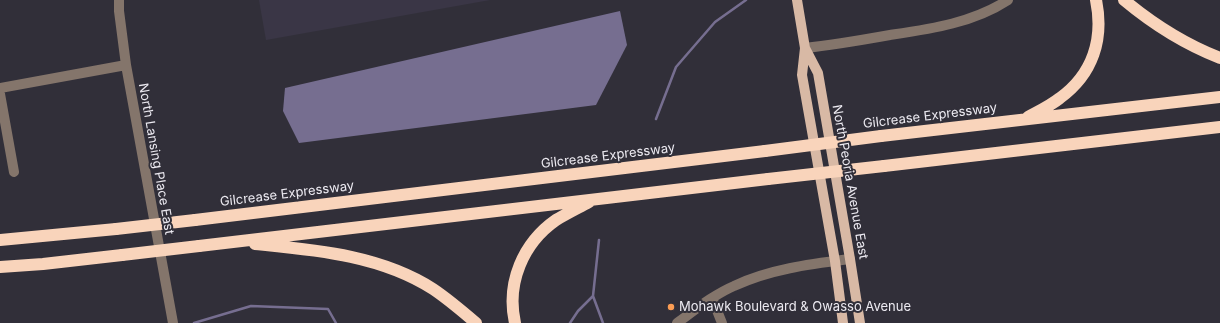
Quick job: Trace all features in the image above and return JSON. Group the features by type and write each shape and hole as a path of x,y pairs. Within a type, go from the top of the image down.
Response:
{"highway":[{"path":"1024,120 1059,99 1071,89 1087,70 1095,51 1098,38 1098,13 1096,0"},
{"path":"1124,0 1144,17 1167,32 1192,46 1220,58"},
{"name":"Gilcrease Expressway","path":"0,240 194,220 881,136 1220,97"},
{"path":"0,267 122,255 1220,127"},
{"path":"515,323 513,317 513,285 517,270 531,243 556,221 593,200"},
{"path":"231,242 311,249 337,253 364,260 401,273 431,288 453,303 476,323"}],"main road":[{"name":"North Peoria Avenue East","path":"797,0 805,48 802,75 835,261 843,323"},
{"name":"North Peoria Avenue East","path":"805,48 818,72 860,323"}],"street":[{"name":"North Lansing Place East","path":"119,0 118,11 126,65 173,323"},
{"path":"805,48 834,45 954,24 974,17 1008,0"},
{"path":"0,88 126,65"},
{"path":"0,94 14,172"},
{"path":"677,323 712,298 733,286 757,276 786,269 850,259"},
{"path":"712,298 722,323"}],"shaded area":[{"path":"259,0 490,0 266,40"},
{"path":"620,11 627,45 596,105 299,143 283,111 285,88"}],"waterway":[{"path":"656,119 676,67 715,22 746,0"},
{"path":"599,240 593,296 603,323"},
{"path":"570,323 578,311 593,296"},
{"path":"194,323 251,306 328,309 336,323"}],"place":[{"name":"Mohawk Boulevard & Owasso Avenue","path":"671,307"}]}
